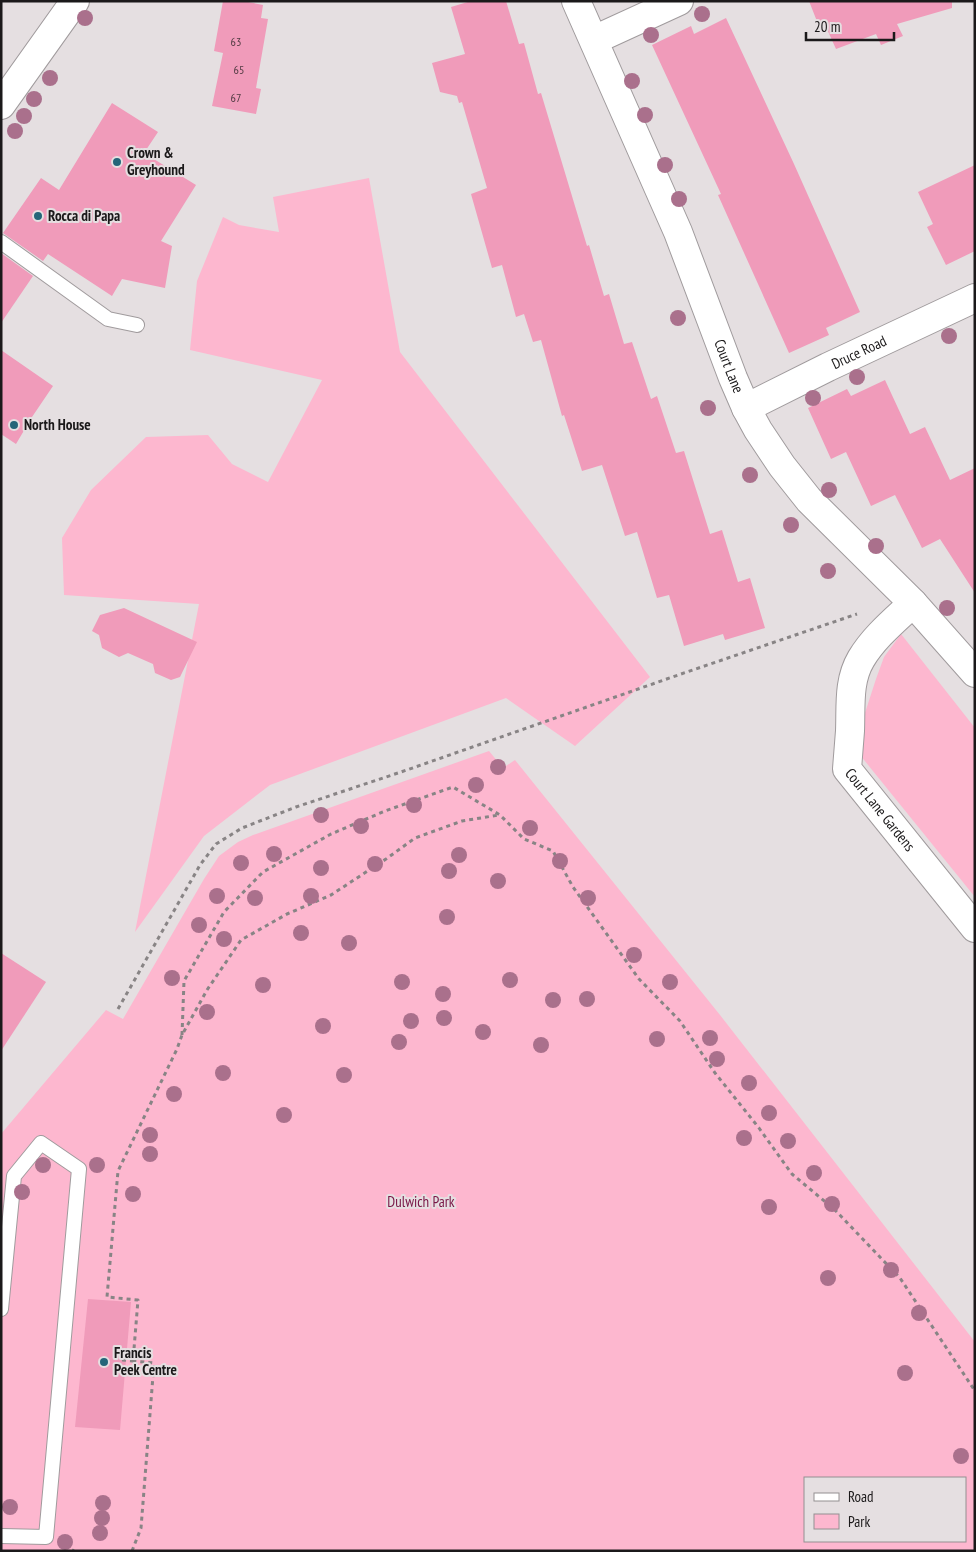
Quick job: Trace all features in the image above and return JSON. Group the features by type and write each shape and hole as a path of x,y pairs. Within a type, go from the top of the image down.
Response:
{"street":[{"path":"1,104 75,1"},
{"name":"Court Lane","path":"576,1 678,232 724,357 746,408 782,466 809,500 913,602 975,673"},
{"path":"594,40 679,1"},
{"name":"Druce Road","path":"746,408 975,298"},
{"name":"Court Lane Gardens","path":"913,602 868,647 854,675 850,693 847,769 975,928"}],"lane":[{"path":"1,242 108,319 137,325"},
{"path":"1,1309 5,1222 14,1176 41,1143 79,1169 46,1537 1,1536"}],"path":[{"path":"118,1009 200,865 216,844 242,828 296,807 864,612"},
{"path":"182,1035 184,981 224,912 263,872 331,834 385,811 453,787 500,815 524,839 553,851 573,887 639,979 680,1021 714,1073 759,1128 792,1174 835,1210 900,1278 975,1391"},
{"path":"133,1361 138,1300 106,1297 118,1171 182,1035 207,990 242,940 287,914 331,895 415,838 462,821 500,815"},
{"path":"122,1360 154,1363 142,1528 132,1551"}],"green space":[{"path":"369,178 400,352 650,677 575,746 506,698 270,785 204,836 135,932 199,604 64,595 62,538 91,490 146,437 208,435 232,464 268,482 322,380 190,350 197,281 223,217 239,225 279,232 273,197"},
{"path":"901,634 975,728 975,897 860,755 863,719 876,679 884,657"},
{"name":"Dulwich Park","path":"489,751 503,768 515,760 720,1015 975,1342 975,1551 1,1551 1,1134 106,1010 123,1019 204,879 219,856 238,842"}],"building":[{"path":"223,1 243,1 263,5 261,18 268,19 256,88 261,89 256,114 212,106 223,53 214,51"},
{"path":"471,1 506,1 519,44 524,43 538,94 541,93 604,296 609,294 624,344 632,342 651,399 657,396 676,453 684,451 710,534 722,530 738,582 750,578 765,628 725,640 723,634 684,646 669,595 657,598 637,532 625,536 602,465 582,471 564,415 562,416 541,340 533,342 524,314 516,317 502,265 492,268 471,194 487,188 462,102 459,103 457,96 440,92 432,63 465,54 451,7"},
{"path":"809,1 952,1 952,8 897,24 903,36 881,45 876,34 836,49 826,27 820,29"},
{"path":"726,18 860,312 826,328 829,335 789,353 718,195 721,194 652,45 691,26 694,34"},
{"path":"112,103 158,132 144,153 196,185 161,241 172,246 165,288 122,279 112,296 48,254 43,261 3,233 41,178 59,190"},
{"path":"975,165 975,251 946,265 927,227 933,224 918,192"},
{"path":"1,253 33,276 1,323"},
{"path":"1,350 53,386 16,444 1,434"},
{"path":"885,380 910,434 925,427 950,480 975,468 975,593 940,539 922,548 895,495 871,506 846,452 831,459 808,408 847,389 851,396"},
{"path":"124,608 197,642 180,677 171,680 155,673 153,664 128,653 119,657 102,648 99,635 92,631 100,615"},
{"path":"1,953 46,982 1,1051"},
{"name":"Francis Peek Centre","path":"88,1299 131,1302 120,1430 75,1427"}],"place":[{"name":"Crown & Greyhound","path":"117,162"},
{"name":"Rocca di Papa","path":"38,216"},
{"name":"North House","path":"14,425"},
{"name":"Francis Peek Centre","path":"104,1362"}]}
